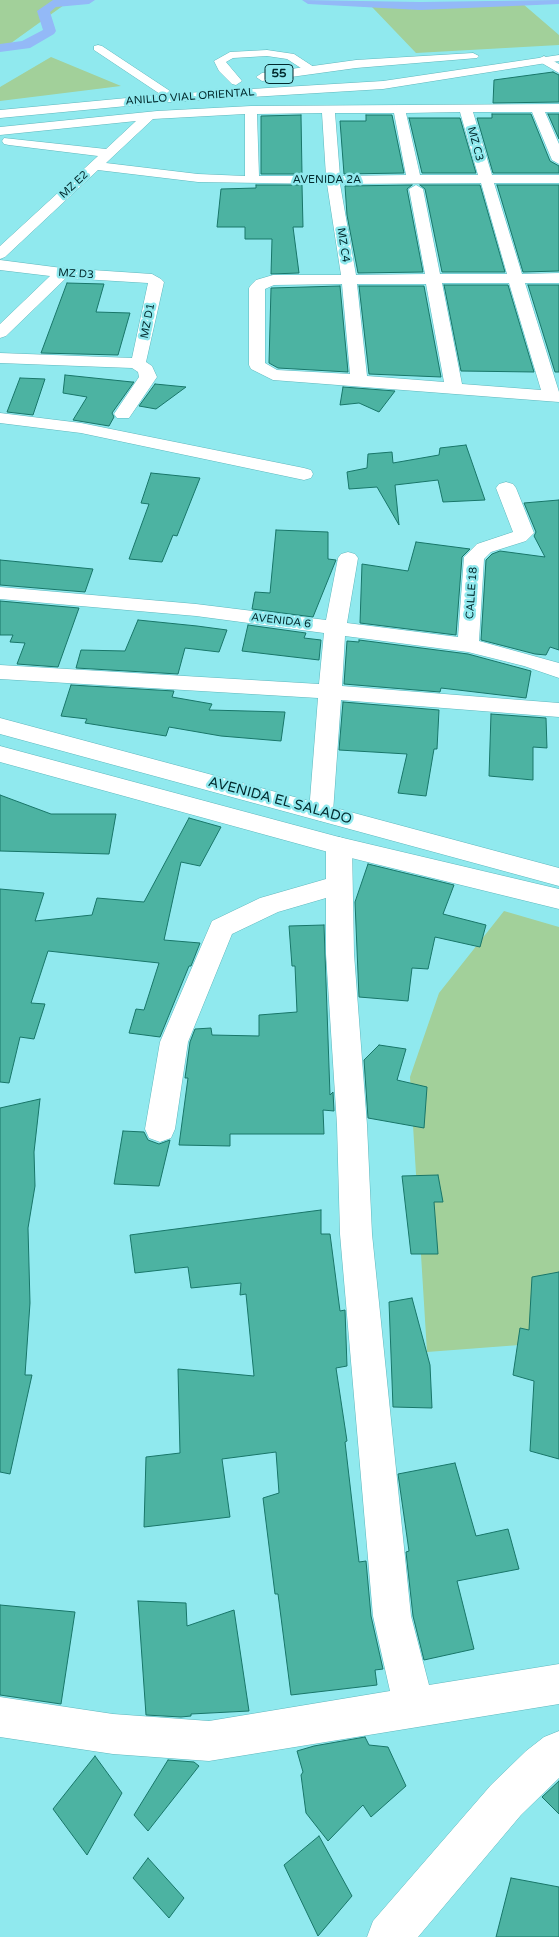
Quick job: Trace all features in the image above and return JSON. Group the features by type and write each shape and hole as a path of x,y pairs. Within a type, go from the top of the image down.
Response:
{"main road":[{"path":"98,48 167,95 239,104 251,110"},
{"path":"503,54 559,50"},
{"path":"236,81 223,68 220,61 230,56 267,53 290,56 311,69 340,70 350,73 356,78 350,85 332,89"},
{"name":"ANILLO VIAL ORIENTAL","path":"0,114 167,95 236,81 311,69 485,55"},
{"name":"ANILLO VIAL ORIENTAL","path":"0,107 167,95 332,89 434,78 559,58"},
{"path":"410,60 396,64 393,70 408,77 434,78"},
{"path":"544,60 559,70"},
{"name":"MZ C3","path":"465,108 515,278 555,397"},
{"path":"537,108 559,160"},
{"path":"0,131 149,116 251,110 559,108"},
{"path":"399,109 454,388"},
{"path":"251,110 252,180"},
{"name":"MZ C4","path":"328,110 334,185 349,279 359,380"},
{"name":"MZ E2","path":"0,254 149,116"},
{"path":"0,140 109,153"},
{"name":"AVENIDA 2A","path":"95,166 198,178 334,185 486,184 559,188"},
{"name":"AVENIDA 2A","path":"486,184 559,179"},
{"name":"MZ D3","path":"0,266 62,274 152,278"},
{"path":"0,332 62,274"},
{"name":"MZ D1","path":"136,363 140,359 156,282 152,278"},
{"path":"555,397 359,380 273,375 257,365 257,288 262,283 273,280 559,278"},
{"path":"0,358 136,363 146,370 148,377 123,414"},
{"path":"0,418 105,432 304,474"},
{"name":"CALLE 18","path":"468,645 474,557 484,548 520,537 524,533 506,488"},
{"path":"321,812 335,628 348,558"},
{"name":"AVENIDA 6","path":"0,593 196,610 468,645 532,661 559,671"},
{"path":"0,672 330,692 559,710"},
{"name":"AVENIDA EL SALADO","path":"0,726 559,877"},
{"name":"AVENIDA EL SALADO","path":"0,754 339,846 559,900"},
{"path":"339,846 342,990 352,1124 356,1234 392,1616 414,1706"},
{"path":"160,1129 174,1042 221,928 269,905 339,885"},
{"path":"0,1717 113,1734 209,1741 414,1706 559,1684"},
{"path":"389,1937 506,1800 540,1766 559,1752"}],"green space":[{"path":"0,0 71,0 0,51"},
{"path":"523,4 559,35 559,45 416,53 372,7 431,9"},
{"path":"51,57 121,86 0,101 0,87"},
{"path":"504,911 559,927 559,1342 427,1352 410,1077 439,993"}],"building":[{"path":"553,72 559,75 559,102 493,103 494,80"},
{"path":"492,114 531,114 550,161 559,166 559,173 493,173 477,118 492,118"},
{"path":"548,114 559,114 559,139"},
{"path":"301,115 302,174 261,174 261,116"},
{"path":"366,115 392,115 404,173 344,174 340,121 366,121"},
{"path":"409,118 460,118 476,173 422,173"},
{"path":"256,185 302,185 303,227 293,227 299,273 271,274 272,239 245,239 245,227 217,227 221,189 256,188"},
{"path":"412,185 407,189 423,272 358,273 347,215 345,186"},
{"path":"420,185 480,185 505,272 442,272 425,189"},
{"path":"497,185 559,185 559,271 523,272"},
{"path":"67,283 104,284 96,312 130,313 118,355 41,353"},
{"path":"444,285 508,285 534,372 461,371"},
{"path":"528,285 559,285 559,372 555,372"},
{"path":"340,286 348,372 278,368 269,363 271,288"},
{"path":"359,286 424,286 441,377 369,374"},
{"path":"65,375 134,382 112,413 114,417 109,426 73,420 87,397 63,393"},
{"path":"20,378 45,379 33,415 7,412"},
{"path":"155,384 186,387 156,409 139,406"},
{"path":"343,387 395,391 379,412 359,403 340,405"},
{"path":"466,445 485,500 443,502 438,480 395,485 399,525 377,487 349,489 347,472 367,468 368,454 392,452 393,463 439,455 440,448"},
{"path":"151,473 200,478 177,536 173,535 162,562 129,559 149,504 141,503"},
{"path":"559,500 559,650 550,647 546,655 535,654 481,640 486,560 492,554 500,551 545,557 534,536 536,532 524,503"},
{"path":"276,530 328,532 328,559 336,560 313,617 252,609 255,592 270,593"},
{"path":"416,542 470,549 462,557 456,635 360,623 362,564 408,571"},
{"path":"0,560 93,569 85,592 0,585"},
{"path":"0,601 79,608 58,667 17,664 25,643 10,642 13,635 0,635"},
{"path":"138,620 227,630 219,652 185,648 178,674 76,668 81,650 125,651"},
{"path":"248,625 306,633 304,638 321,640 319,660 242,651"},
{"path":"359,640 468,654 531,671 526,698 441,688 440,692 344,684 347,641 359,642"},
{"path":"71,685 174,691 172,697 212,704 209,710 285,712 281,741 221,736 169,727 166,736 85,723 87,719 61,716"},
{"path":"343,702 439,710 437,749 434,749 426,796 398,793 407,754 339,750"},
{"path":"491,714 546,718 547,748 533,747 533,780 489,776"},
{"path":"0,795 51,814 116,814 109,854 0,851"},
{"path":"189,818 221,827 200,866 181,862 164,940 200,943 160,1037 129,1033 136,1009 144,1010 159,963 48,951 31,1003 45,1004 34,1039 20,1037 9,1083 0,1082 0,889 44,893 35,921 92,915 97,898 144,902"},
{"path":"368,864 454,885 443,914 486,925 480,947 435,937 428,969 412,968 408,1001 359,997 355,902"},
{"path":"324,925 330,1095 333,1092 334,1111 323,1110 324,1134 230,1134 230,1146 179,1145 188,1078 185,1078 190,1042 195,1029 211,1028 212,1035 259,1036 259,1015 297,1012 295,966 292,966 289,926"},
{"path":"379,1045 406,1049 397,1080 427,1087 424,1128 368,1118 364,1060"},
{"path":"40,1099 34,1152 35,1186 28,1228 30,1303 25,1375 32,1375 10,1474 0,1472 0,1108"},
{"path":"123,1131 144,1132 148,1140 159,1144 170,1140 159,1186 114,1184"},
{"path":"438,1175 443,1202 434,1202 438,1254 411,1254 402,1176"},
{"path":"321,1210 321,1234 330,1234 340,1311 345,1310 347,1366 336,1368 347,1441 345,1442 359,1562 366,1561 371,1616 383,1669 375,1670 377,1685 291,1695 278,1594 275,1594 263,1498 279,1493 276,1452 222,1459 230,1517 144,1527 146,1457 180,1453 178,1369 254,1376 246,1294 240,1295 241,1283 191,1288 188,1267 135,1273 130,1235"},
{"path":"559,1272 559,1459 530,1451 534,1381 513,1375 520,1328 529,1330 532,1277"},
{"path":"412,1298 430,1365 432,1408 393,1407 389,1302"},
{"path":"455,1463 476,1536 508,1529 519,1569 457,1581 474,1649 424,1660 413,1616 406,1552 409,1551 398,1474"},
{"path":"138,1601 186,1603 187,1626 234,1610 249,1711 191,1714 191,1716 181,1717 146,1715"},
{"path":"0,1605 75,1612 61,1704 0,1695"},
{"path":"365,1737 369,1745 388,1747 406,1786 371,1817 363,1805 328,1841 306,1813 301,1775 303,1772 297,1751"},
{"path":"95,1756 122,1793 87,1855 53,1809"},
{"path":"168,1760 194,1762 199,1766 148,1831 134,1815"},
{"path":"559,1781 559,1814 542,1797"},
{"path":"319,1836 352,1896 318,1936 284,1865"},
{"path":"148,1858 184,1898 169,1918 133,1878"},
{"path":"511,1878 559,1887 559,1937 496,1937"}],"waterway":[{"path":"0,48 25,45 50,31 43,11 53,4 89,0"},
{"path":"308,0 420,6 559,0"}]}
